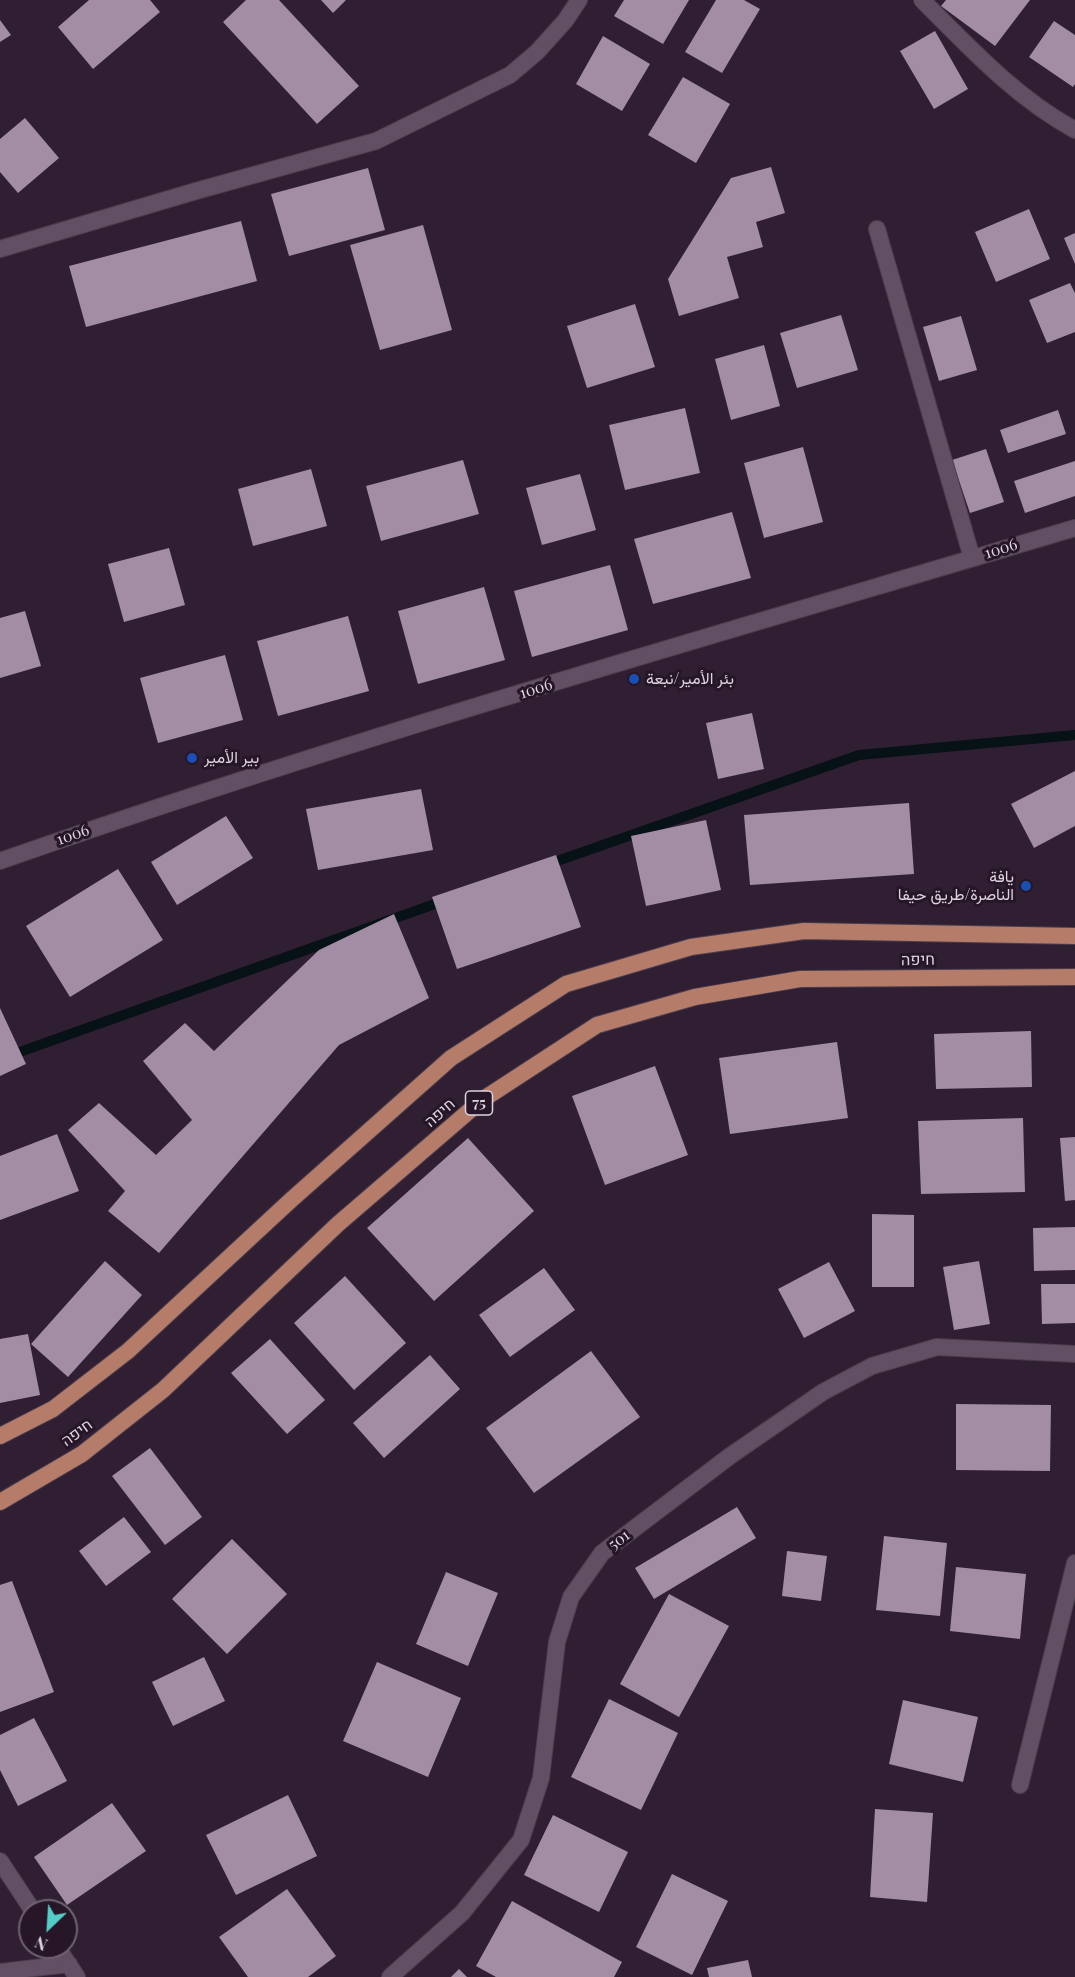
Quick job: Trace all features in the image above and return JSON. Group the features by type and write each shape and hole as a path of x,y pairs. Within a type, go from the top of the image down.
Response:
{"highway":[{"name":"חיפה","path":"0,1436 53,1409 128,1351 291,1200 451,1058 566,984 691,947 804,931 1075,936"},
{"name":"חיפה","path":"0,1502 82,1454 163,1390 338,1224 482,1100 597,1025 695,997 800,979 1075,977"}],"street":[{"path":"0,249 376,141 510,75 537,52 566,21 579,0"},
{"path":"922,0 989,67 1060,122 1075,130"},
{"path":"877,229 972,558"},
{"name":"1006","path":"0,861 323,752 1075,528"},
{"name":"501","path":"390,1977 462,1913 521,1840 541,1778 557,1642 571,1597 602,1553 730,1456 824,1392 872,1366 937,1347 1075,1354"},
{"path":"1020,1785 1075,1563"},
{"path":"0,1861 25,1899"},
{"path":"0,1972 73,1970"}],"building":[{"path":"89,0 150,0 160,12 93,69 58,27"},
{"path":"246,0 279,0 359,86 317,124 223,22"},
{"path":"321,0 346,0 333,13"},
{"path":"624,0 689,0 663,44 614,16"},
{"path":"716,0 744,0 760,9 722,73 685,52"},
{"path":"946,0 1030,0 995,46 941,6"},
{"path":"0,20 11,35 0,42"},
{"path":"1054,21 1075,35 1075,84 1073,87 1029,57"},
{"path":"935,31 968,89 934,109 900,51"},
{"path":"603,36 650,64 622,111 576,84"},
{"path":"683,77 730,104 696,163 648,135"},
{"path":"25,118 59,158 18,193 0,172 0,139"},
{"path":"771,167 785,213 756,222 763,247 727,257 739,298 679,316 668,279 731,178"},
{"path":"368,168 385,230 289,256 271,194"},
{"path":"1029,209 1050,259 996,282 975,232"},
{"path":"241,221 257,281 86,327 69,266"},
{"path":"423,225 452,330 380,350 350,245"},
{"path":"1075,233 1075,264 1064,238"},
{"path":"1070,283 1075,293 1075,332 1047,343 1029,300"},
{"path":"635,304 655,367 587,388 567,326"},
{"path":"841,315 858,370 797,388 780,333"},
{"path":"961,316 977,370 939,381 923,327"},
{"path":"764,345 780,406 731,420 715,359"},
{"path":"685,408 700,473 625,490 609,425"},
{"path":"1058,410 1066,434 1008,453 1000,430"},
{"path":"803,447 823,522 764,538 744,463"},
{"path":"986,449 1004,502 970,513 952,460"},
{"path":"463,460 479,514 381,541 366,486"},
{"path":"1075,461 1075,496 1025,513 1014,481"},
{"path":"311,469 327,526 253,546 238,489"},
{"path":"580,474 596,530 542,545 526,488"},
{"path":"732,512 751,578 653,604 634,539"},
{"path":"169,548 185,605 124,622 108,564"},
{"path":"610,565 628,630 532,657 514,591"},
{"path":"484,587 505,660 418,684 398,611"},
{"path":"25,611 41,666 0,678 0,618"},
{"path":"348,616 369,691 278,716 257,641"},
{"path":"225,655 243,720 158,743 140,678"},
{"path":"752,713 764,769 718,779 706,723"},
{"path":"1075,771 1075,826 1034,848 1011,804"},
{"path":"421,789 433,850 318,870 306,809"},
{"path":"909,803 914,874 750,885 744,815"},
{"path":"226,816 253,858 177,905 151,862"},
{"path":"706,820 721,890 646,906 631,836"},
{"path":"556,855 581,927 457,969 432,897"},
{"path":"118,869 163,940 70,997 26,926"},
{"path":"394,914 429,998 339,1045 159,1253 108,1211 125,1191 68,1130 99,1103 156,1155 192,1120 143,1061 185,1023 214,1051 319,950"},
{"path":"0,1008 26,1064 0,1076"},
{"path":"1031,1031 1032,1087 936,1089 934,1034"},
{"path":"837,1042 848,1118 730,1134 719,1058"},
{"path":"655,1066 688,1155 605,1185 572,1096"},
{"path":"1023,1118 1025,1192 921,1194 918,1121"},
{"path":"57,1134 79,1191 0,1220 0,1156"},
{"path":"1075,1137 1075,1200 1065,1201 1060,1138"},
{"path":"468,1138 534,1211 434,1301 367,1228"},
{"path":"872,1214 914,1215 914,1287 872,1287"},
{"path":"1075,1227 1075,1270 1034,1271 1033,1228"},
{"path":"105,1261 142,1295 68,1377 31,1344"},
{"path":"979,1261 990,1324 954,1330 943,1267"},
{"path":"829,1262 855,1311 804,1338 778,1289"},
{"path":"544,1268 575,1310 510,1357 479,1315"},
{"path":"345,1276 406,1343 354,1390 294,1323"},
{"path":"1041,1284 1075,1284 1075,1323 1042,1324"},
{"path":"28,1334 40,1395 0,1403 0,1339"},
{"path":"270,1339 325,1400 287,1434 231,1373"},
{"path":"591,1351 640,1417 534,1493 486,1428"},
{"path":"430,1355 460,1389 384,1458 353,1423"},
{"path":"956,1404 1051,1405 1050,1471 956,1470"},
{"path":"150,1448 202,1517 165,1545 112,1476"},
{"path":"737,1507 756,1538 654,1599 635,1568"},
{"path":"124,1517 151,1552 106,1586 79,1551"},
{"path":"884,1536 947,1543 940,1616 876,1610"},
{"path":"232,1539 287,1594 227,1654 172,1599"},
{"path":"787,1551 827,1556 821,1601 782,1596"},
{"path":"956,1567 1026,1574 1020,1639 950,1631"},
{"path":"446,1572 498,1593 468,1666 416,1644"},
{"path":"12,1581 54,1692 0,1712 0,1585"},
{"path":"669,1594 729,1626 679,1717 620,1684"},
{"path":"204,1657 225,1701 173,1726 152,1682"},
{"path":"377,1662 461,1698 428,1777 343,1741"},
{"path":"609,1699 678,1733 641,1810 571,1777"},
{"path":"903,1700 978,1717 963,1782 889,1764"},
{"path":"34,1718 67,1781 18,1806 0,1770 0,1735"},
{"path":"288,1795 317,1856 236,1895 206,1835"},
{"path":"112,1803 146,1851 76,1899 63,1899 34,1857"},
{"path":"875,1809 933,1813 927,1902 870,1897"},
{"path":"553,1815 628,1852 599,1912 524,1875"},
{"path":"672,1874 728,1901 692,1975 636,1947"},
{"path":"287,1889 336,1956 308,1977 248,1977 219,1937"},
{"path":"512,1901 622,1962 614,1977 496,1977 476,1966"},
{"path":"748,1960 752,1977 709,1977 707,1968"},
{"path":"459,1969 467,1977 451,1977"}],"waterway":[{"path":"546,865 859,755 1075,735"},
{"path":"0,1059 446,900"}],"place":[{"name":"بئر الأمير/نبعة","path":"634,679"},
{"name":"بير الأمير","path":"192,758"},
{"name":"يافة الناصرة/طريق حيفا","path":"1026,886"}]}
